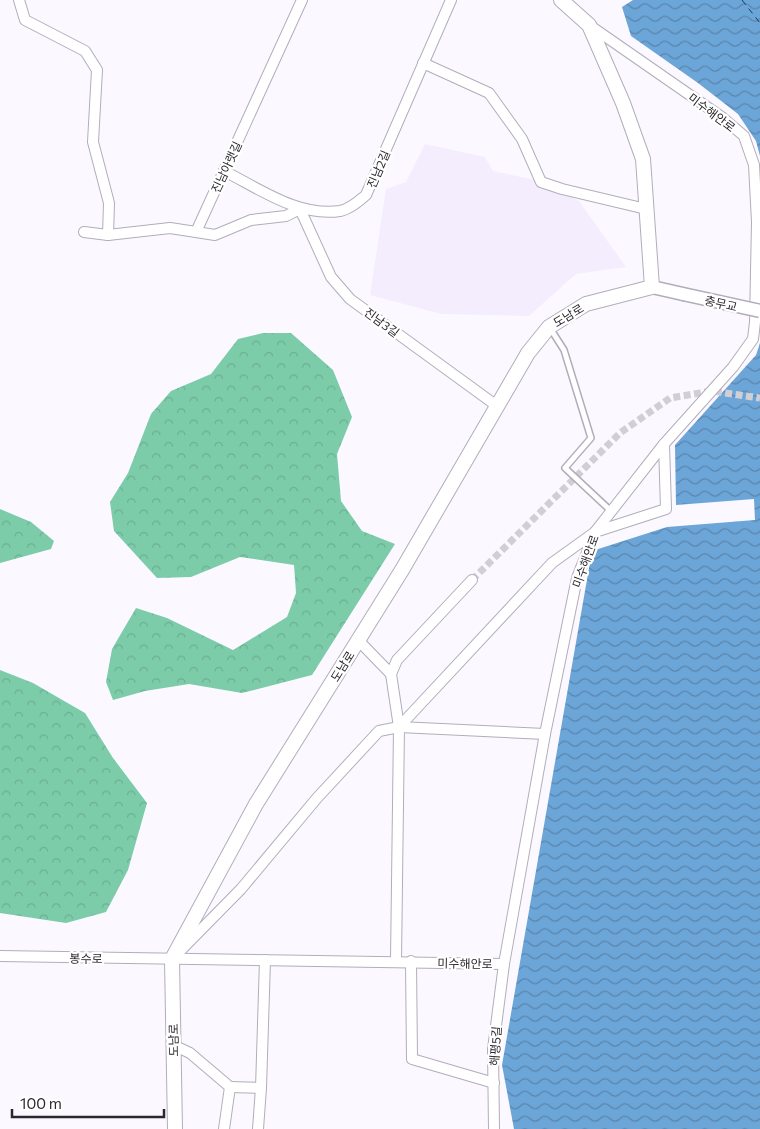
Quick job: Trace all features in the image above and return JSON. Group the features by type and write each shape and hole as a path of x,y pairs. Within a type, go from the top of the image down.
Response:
{"main road":[{"name":"미수해안로","path":"561,0 589,25"},
{"path":"589,25 624,103 643,158 652,287"},
{"name":"도남로","path":"175,1129 172,959 256,804 402,570 528,353 549,327 586,304 652,287"}],"street":[{"path":"20,0 25,20 85,51 97,70 93,142 109,203 108,235"},
{"name":"진남아랫길","path":"196,232 302,0"},
{"name":"진남2길","path":"224,171 300,209 341,211 366,195 451,0"},
{"name":"미수해안로","path":"172,959 411,961 504,964 545,734 577,578 595,532 664,444 733,367 753,339 755,322 757,222 754,165 744,136 723,118 589,25"},
{"path":"423,63 489,93 522,140 541,182 562,189 646,209"},
{"path":"84,232 108,235 170,228 215,235 250,220 286,216 300,209"},
{"name":"진남3길","path":"300,209 331,277 350,298 497,406"},
{"name":"충무교","path":"652,287 760,311"},
{"path":"400,727 552,563 595,532 666,509 664,444"},
{"path":"390,674 397,660 472,580"},
{"path":"358,640 390,674 400,727 396,961"},
{"path":"172,959 241,889 317,798 379,731 400,727 545,734"},
{"name":"봉수로","path":"0,956 172,959"},
{"path":"258,1129 266,960"},
{"path":"411,961 412,1059 494,1083"},
{"name":"해평5길","path":"496,1128 493,1049 504,964"},
{"path":"173,1045 190,1053 230,1087 261,1088"},
{"path":"224,1129 230,1087"}],"lane":[{"path":"549,327 564,350 591,438 564,468 611,511"}],"shaded area":[{"path":"425,144 485,157 493,171 536,180 579,201 626,267 576,274 529,316 441,314 370,295 386,189 406,182"}],"green space":[{"path":"263,333 291,333 333,370 352,417 337,454 341,501 362,531 395,544 312,675 242,693 189,684 145,691 113,700 106,682 112,649 136,608 167,618 233,650 287,617 296,593 294,565 240,557 191,577 157,578 114,531 110,502 128,473 151,414 171,391 211,374 238,339"},
{"path":"0,509 31,522 54,541 51,549 0,563"},
{"path":"0,670 33,683 85,713 113,758 147,803 128,870 106,912 66,923 0,913"}],"water":[{"path":"633,0 760,0 760,156 756,141 738,114 631,36 622,7"},
{"path":"760,343 760,1129 514,1129 502,1065 592,551 667,527 755,520 754,499 676,505 675,445 756,355"}],"ferry route":[{"path":"742,0 760,23"}],"tunnel":[{"path":"472,580 620,433 670,398 712,391 760,398"}]}
